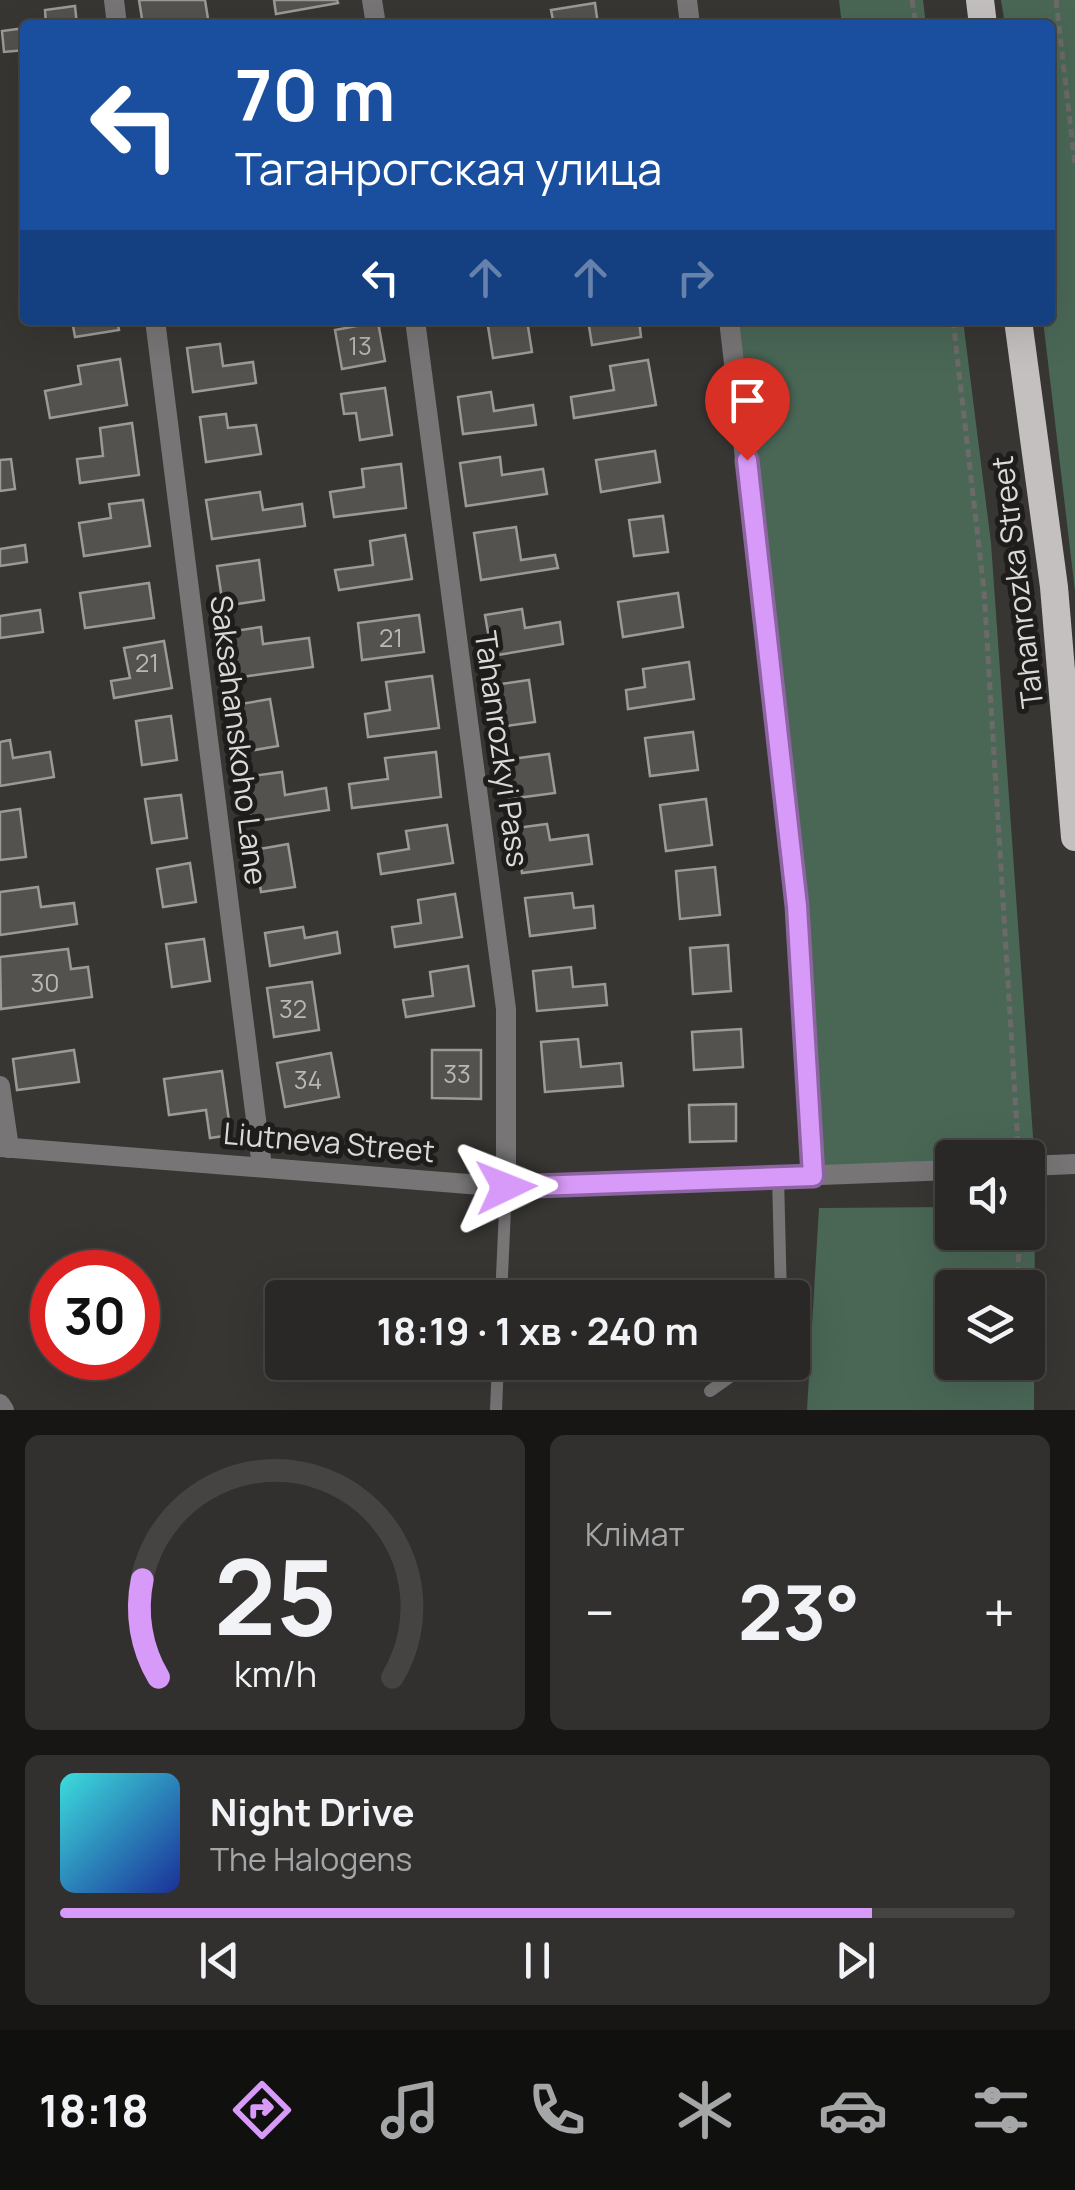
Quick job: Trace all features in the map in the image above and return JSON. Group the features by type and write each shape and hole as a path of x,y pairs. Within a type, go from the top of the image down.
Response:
{"highway":[{"name":"Tahanrozka Street","path":"1019,325 1072,739 1075,836"}],"street":[{"name":"Saksahanskoho Lane","path":"156,325 262,1168"},
{"name":"Tahanrozkyi Pass","path":"416,325 506,1009 506,1187"},
{"path":"730,325 797,906 813,1176"},
{"path":"0,1086 4,1147"},
{"name":"Liutneva Street","path":"4,1147 506,1187 935,1171"},
{"path":"1045,1165 1075,1164"}],"lane":[{"path":"778,1176 780,1280"},
{"path":"502,1280 506,1187"},
{"path":"496,1410 497,1380"},
{"path":"710,1391 726,1380"}],"path":[{"path":"1056,0 1075,164"},
{"path":"954,325 984,590 1018,1140"}],"green space":[{"path":"839,0 923,0 925,20 841,20"},
{"path":"1001,0 1075,0 1075,591 1044,325 1055,325 1055,20 1004,20"},
{"path":"734,325 964,325 991,543 1033,1140 935,1140 935,1166 818,1169"},
{"path":"935,1207 935,1250 1035,1250 1035,1270 935,1270 935,1380 1034,1380 1034,1410 807,1410 819,1208"}],"building":[{"path":"139,0 205,0 208,20 142,20"},
{"path":"274,0 337,0 338,3 276,14"},
{"path":"595,3 597,20 553,20 551,10"},
{"path":"75,6 76,20 46,20 45,10"},
{"path":"20,29 20,50 4,52 2,31"},
{"path":"73,325 118,325 119,330 75,337"},
{"path":"379,325 385,361 342,369 335,330"},
{"path":"488,325 528,325 532,352 493,358"},
{"path":"589,325 640,325 641,337 592,345"},
{"path":"220,344 223,366 253,362 256,383 193,392 187,348"},
{"path":"120,359 127,405 50,418 45,391 81,384 78,366"},
{"path":"648,360 656,405 574,418 571,397 614,390 610,366"},
{"path":"385,388 392,435 360,440 356,413 344,414 341,394"},
{"path":"491,392 494,411 533,405 536,425 463,434 458,397"},
{"path":"226,414 228,428 256,425 261,454 206,462 200,417"},
{"path":"132,423 139,475 80,483 77,459 103,456 100,428"},
{"path":"655,451 660,482 601,492 596,460"},
{"path":"500,457 502,475 543,469 547,494 466,506 460,463"},
{"path":"11,459 15,489 0,491 0,460"},
{"path":"401,464 406,508 334,517 330,492 364,487 362,469"},
{"path":"260,492 263,510 302,504 305,526 212,539 206,500"},
{"path":"143,500 150,546 84,556 79,523 111,518 109,504"},
{"path":"663,516 668,552 634,556 629,520"},
{"path":"516,527 521,560 555,555 558,568 481,580 474,533"},
{"path":"405,535 412,579 339,590 335,570 373,565 370,541"},
{"path":"25,545 27,562 0,566 0,549"},
{"path":"259,560 264,600 223,606 217,566"},
{"path":"149,583 154,618 85,628 80,593"},
{"path":"678,593 683,627 623,637 618,602"},
{"path":"522,609 525,628 560,622 563,644 492,656 485,615"},
{"path":"40,610 43,632 0,638 0,616"},
{"path":"419,615 424,652 362,660 358,623"},
{"path":"261,627 263,644 309,638 313,667 234,678 228,632"},
{"path":"164,641 172,688 114,698 111,681 130,678 124,648"},
{"path":"689,662 694,699 628,709 626,690 645,687 643,669"},
{"path":"432,676 439,728 368,737 365,714 390,710 386,682"},
{"path":"529,680 535,722 499,727 493,685"},
{"path":"270,699 278,746 243,752 235,705"},
{"path":"171,716 177,760 142,765 136,721"},
{"path":"693,732 698,770 650,776 645,738"},
{"path":"10,740 13,758 50,752 54,777 0,786 0,742"},
{"path":"436,752 441,797 352,808 349,784 388,779 385,758"},
{"path":"549,754 555,793 509,799 504,760"},
{"path":"282,772 285,795 326,788 329,810 251,822 245,777"},
{"path":"181,795 187,838 152,843 145,799"},
{"path":"706,799 712,845 666,851 660,805"},
{"path":"20,809 26,857 0,860 0,812"},
{"path":"547,824 550,840 588,835 592,864 522,873 516,828"},
{"path":"447,825 453,863 381,874 378,854 409,849 406,831"},
{"path":"288,844 295,887 261,892 254,850"},
{"path":"190,863 196,902 163,907 157,869"},
{"path":"715,867 720,915 680,919 676,871"},
{"path":"38,887 41,907 74,903 77,924 0,935 0,892"},
{"path":"572,893 574,908 593,906 595,928 530,936 525,898"},
{"path":"455,894 462,937 395,947 392,927 421,923 418,900"},
{"path":"303,927 305,938 337,932 340,953 270,966 265,933"},
{"path":"204,939 210,981 172,987 166,944"},
{"path":"728,945 731,991 693,994 690,948"},
{"path":"68,949 71,969 88,967 92,997 1,1009 0,957"},
{"path":"468,966 474,1006 406,1017 403,1000 433,996 430,972"},
{"path":"571,967 573,987 605,984 607,1005 537,1011 533,971"},
{"path":"312,982 319,1030 274,1037 267,988"},
{"path":"741,1029 743,1067 694,1070 692,1032"},
{"path":"578,1039 581,1067 621,1063 623,1086 545,1092 541,1042"},
{"path":"74,1050 79,1082 17,1090 13,1059"},
{"path":"432,1050 481,1050 481,1099 432,1098"},
{"path":"331,1053 339,1097 285,1107 277,1063"},
{"path":"222,1071 231,1135 210,1138 206,1110 169,1115 164,1079"},
{"path":"736,1104 736,1141 690,1142 689,1105"}],"route":[{"path":"506,1187 813,1176 797,906 747,460"}]}
